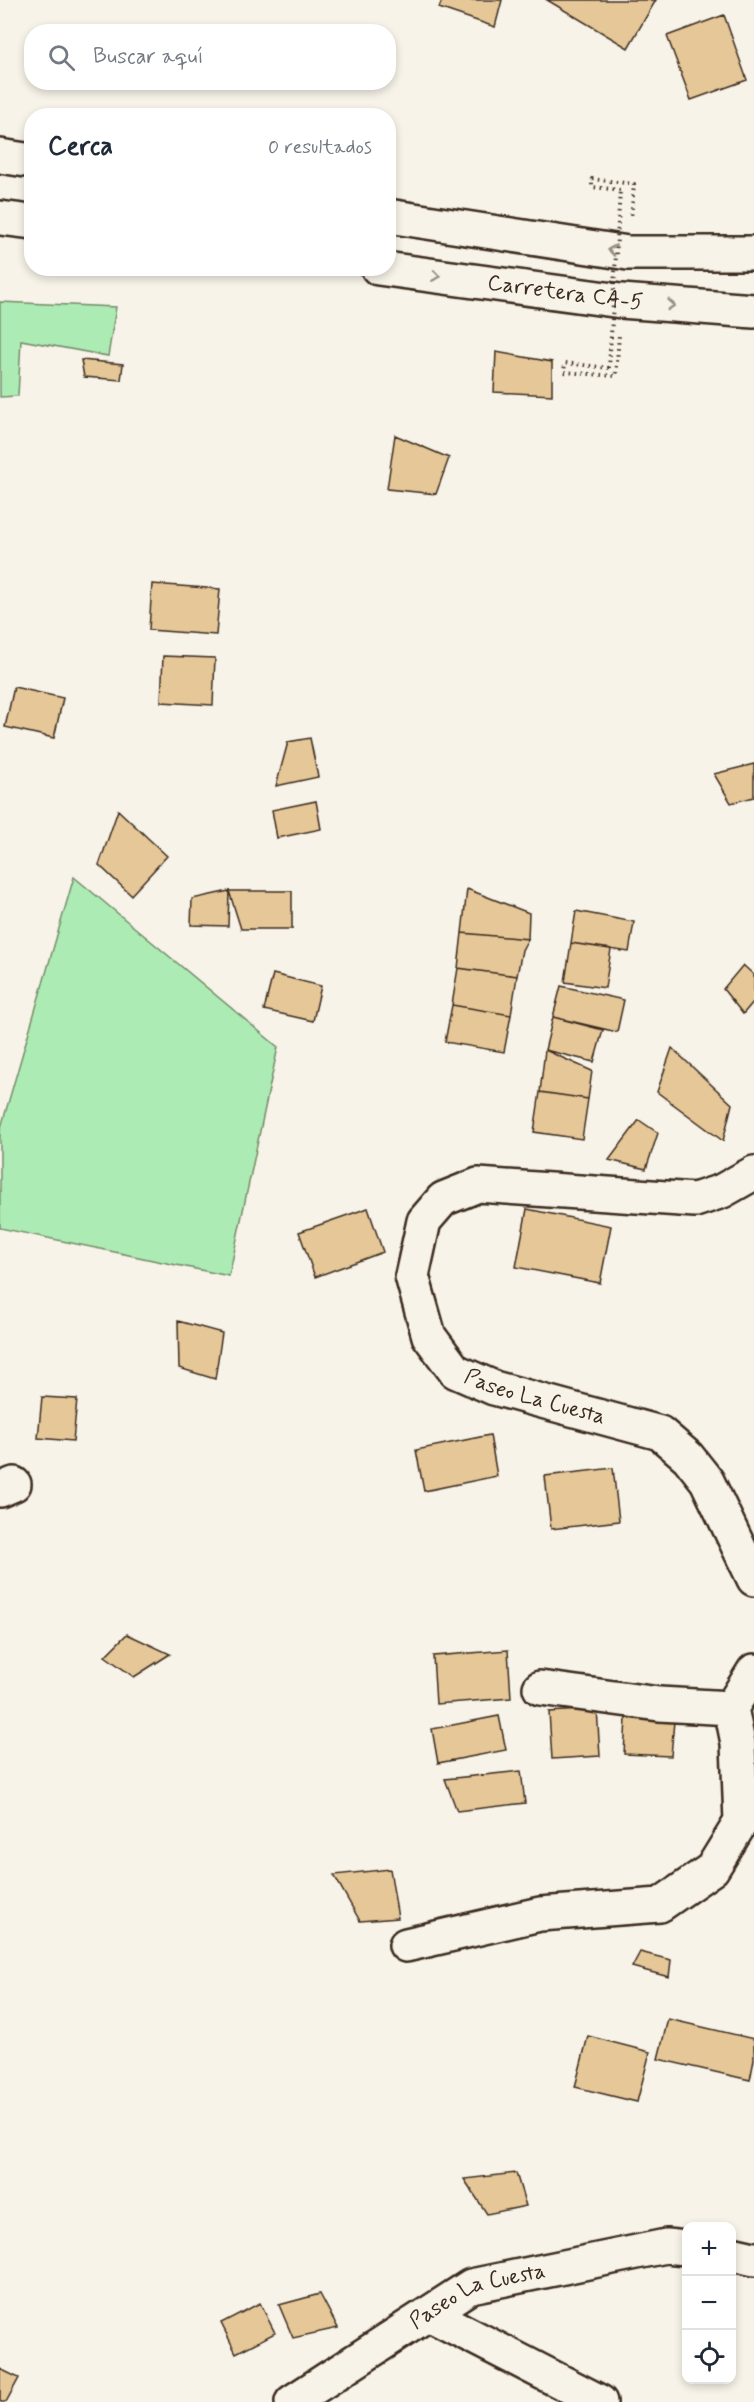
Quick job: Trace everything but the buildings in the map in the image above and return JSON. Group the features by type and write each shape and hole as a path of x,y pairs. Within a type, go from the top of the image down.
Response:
{"main road":[{"path":"0,156 24,160"},
{"path":"396,217 628,253 754,253"},
{"path":"0,218 24,221"},
{"path":"684,253 718,274 754,275"},
{"name":"Carretera CA-5","path":"396,270 621,301 754,311"},
{"name":"Paseo La Cuesta","path":"754,1173 722,1191 695,1200 478,1185 443,1198 424,1221 412,1276 429,1336 455,1371 494,1388 660,1433 688,1457 707,1481 754,1579"},
{"path":"406,1945 540,1914 660,1905 712,1869 741,1822 738,1743 731,1708 754,1671"},
{"path":"540,1689 659,1704 731,1708"},
{"name":"Paseo La Cuesta","path":"292,2402 471,2286 666,2246 682,2248"},
{"path":"736,2255 754,2259"},
{"path":"429,2314 600,2402"}],"path":[{"path":"621,301 616,376 564,372 565,363 609,368 620,190 591,187 592,179 634,184"}],"green space":[{"path":"0,302 116,307 108,356 21,340 18,396 0,397"},
{"path":"74,877 278,1047 229,1276 0,1228 0,1131"}]}
